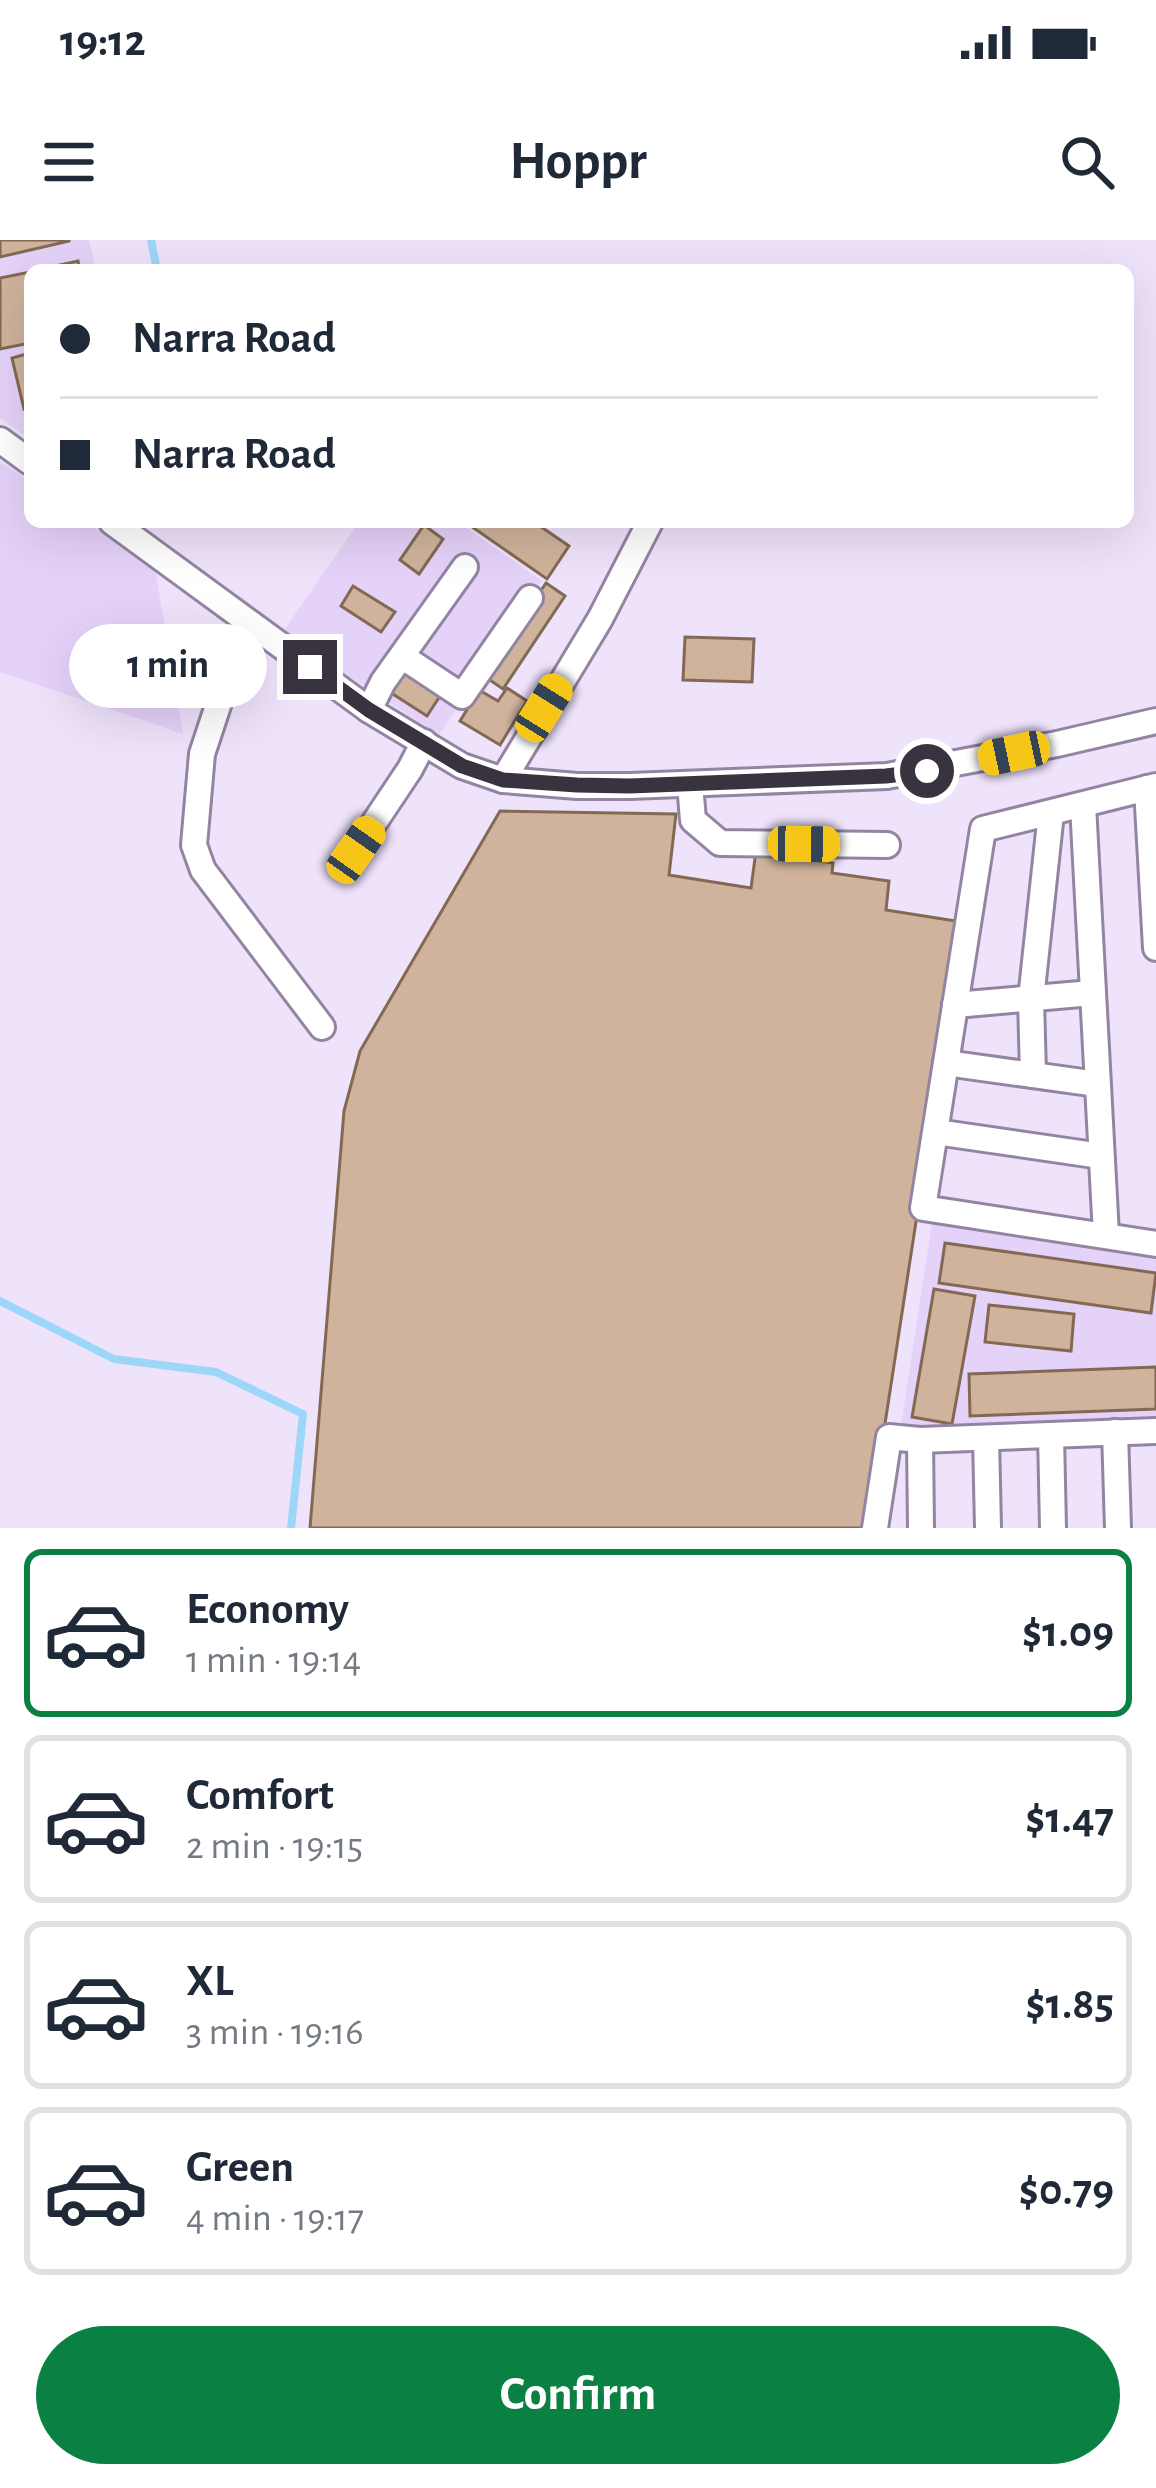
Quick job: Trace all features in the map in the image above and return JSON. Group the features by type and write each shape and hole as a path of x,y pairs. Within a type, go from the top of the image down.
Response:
{"street":[{"path":"120,528 369,710 462,766 503,780 690,784 886,776 1156,721"},
{"path":"503,780 600,619 647,528"},
{"path":"369,710 383,682 465,567"},
{"path":"403,657 462,696 530,598"},
{"path":"251,624 236,651 202,754 194,844 203,870 322,1027"},
{"path":"356,850 424,742"},
{"path":"690,784 693,820 720,843 887,845"},
{"path":"1156,949 1152,787 983,829 923,1208 1156,1244"},
{"path":"1083,805 1106,1235"},
{"path":"1033,1075 1031,999 1051,813"},
{"path":"956,1005 1092,993"},
{"path":"946,1064 1097,1084"},
{"path":"936,1132 1101,1156"},
{"path":"875,1528 889,1437 920,1440 1156,1430"},
{"path":"1115,1432 1118,1528"},
{"path":"1051,1435 1053,1528"},
{"path":"986,1438 988,1528"},
{"path":"920,1440 921,1528"}],"shaded area":[{"path":"0,240 89,240 95,264 24,264 24,435 0,418"},
{"path":"0,462 24,478 24,528 96,528 155,569 183,734 0,672"},
{"path":"355,528 467,528 542,581 439,735 282,633"},
{"path":"932,1222 1156,1255 1156,1419 925,1429 901,1426"}],"building":[{"path":"0,240 69,240 69,241 0,257"},
{"path":"24,273 24,344 0,349 0,278"},
{"path":"24,355 24,409 12,358"},
{"path":"422,528 443,539 419,574 400,560"},
{"path":"474,528 543,528 569,546 547,579"},
{"path":"546,583 565,596 503,689 484,676"},
{"path":"353,586 395,612 381,632 341,606"},
{"path":"685,637 754,639 752,682 683,680"},
{"path":"400,666 442,693 427,716 385,689"},
{"path":"507,688 527,701 500,745 460,721 479,690 498,701"},
{"path":"500,811 676,814 669,875 751,888 756,851 833,863 832,873 889,881 886,910 962,922 869,1528 310,1528 344,1111 360,1051"},
{"path":"945,1243 1156,1273 1151,1313 939,1283"},
{"path":"934,1289 975,1296 952,1424 912,1417"},
{"path":"989,1305 1074,1314 1071,1351 985,1342"},
{"path":"1156,1367 1156,1409 970,1416 969,1374"}],"waterway":[{"path":"151,240 156,264"},
{"path":"0,1301 114,1359 216,1372 303,1414 291,1528"}],"route":[{"path":"310,667 369,710 462,766 503,780 630,786 927,771"}]}
